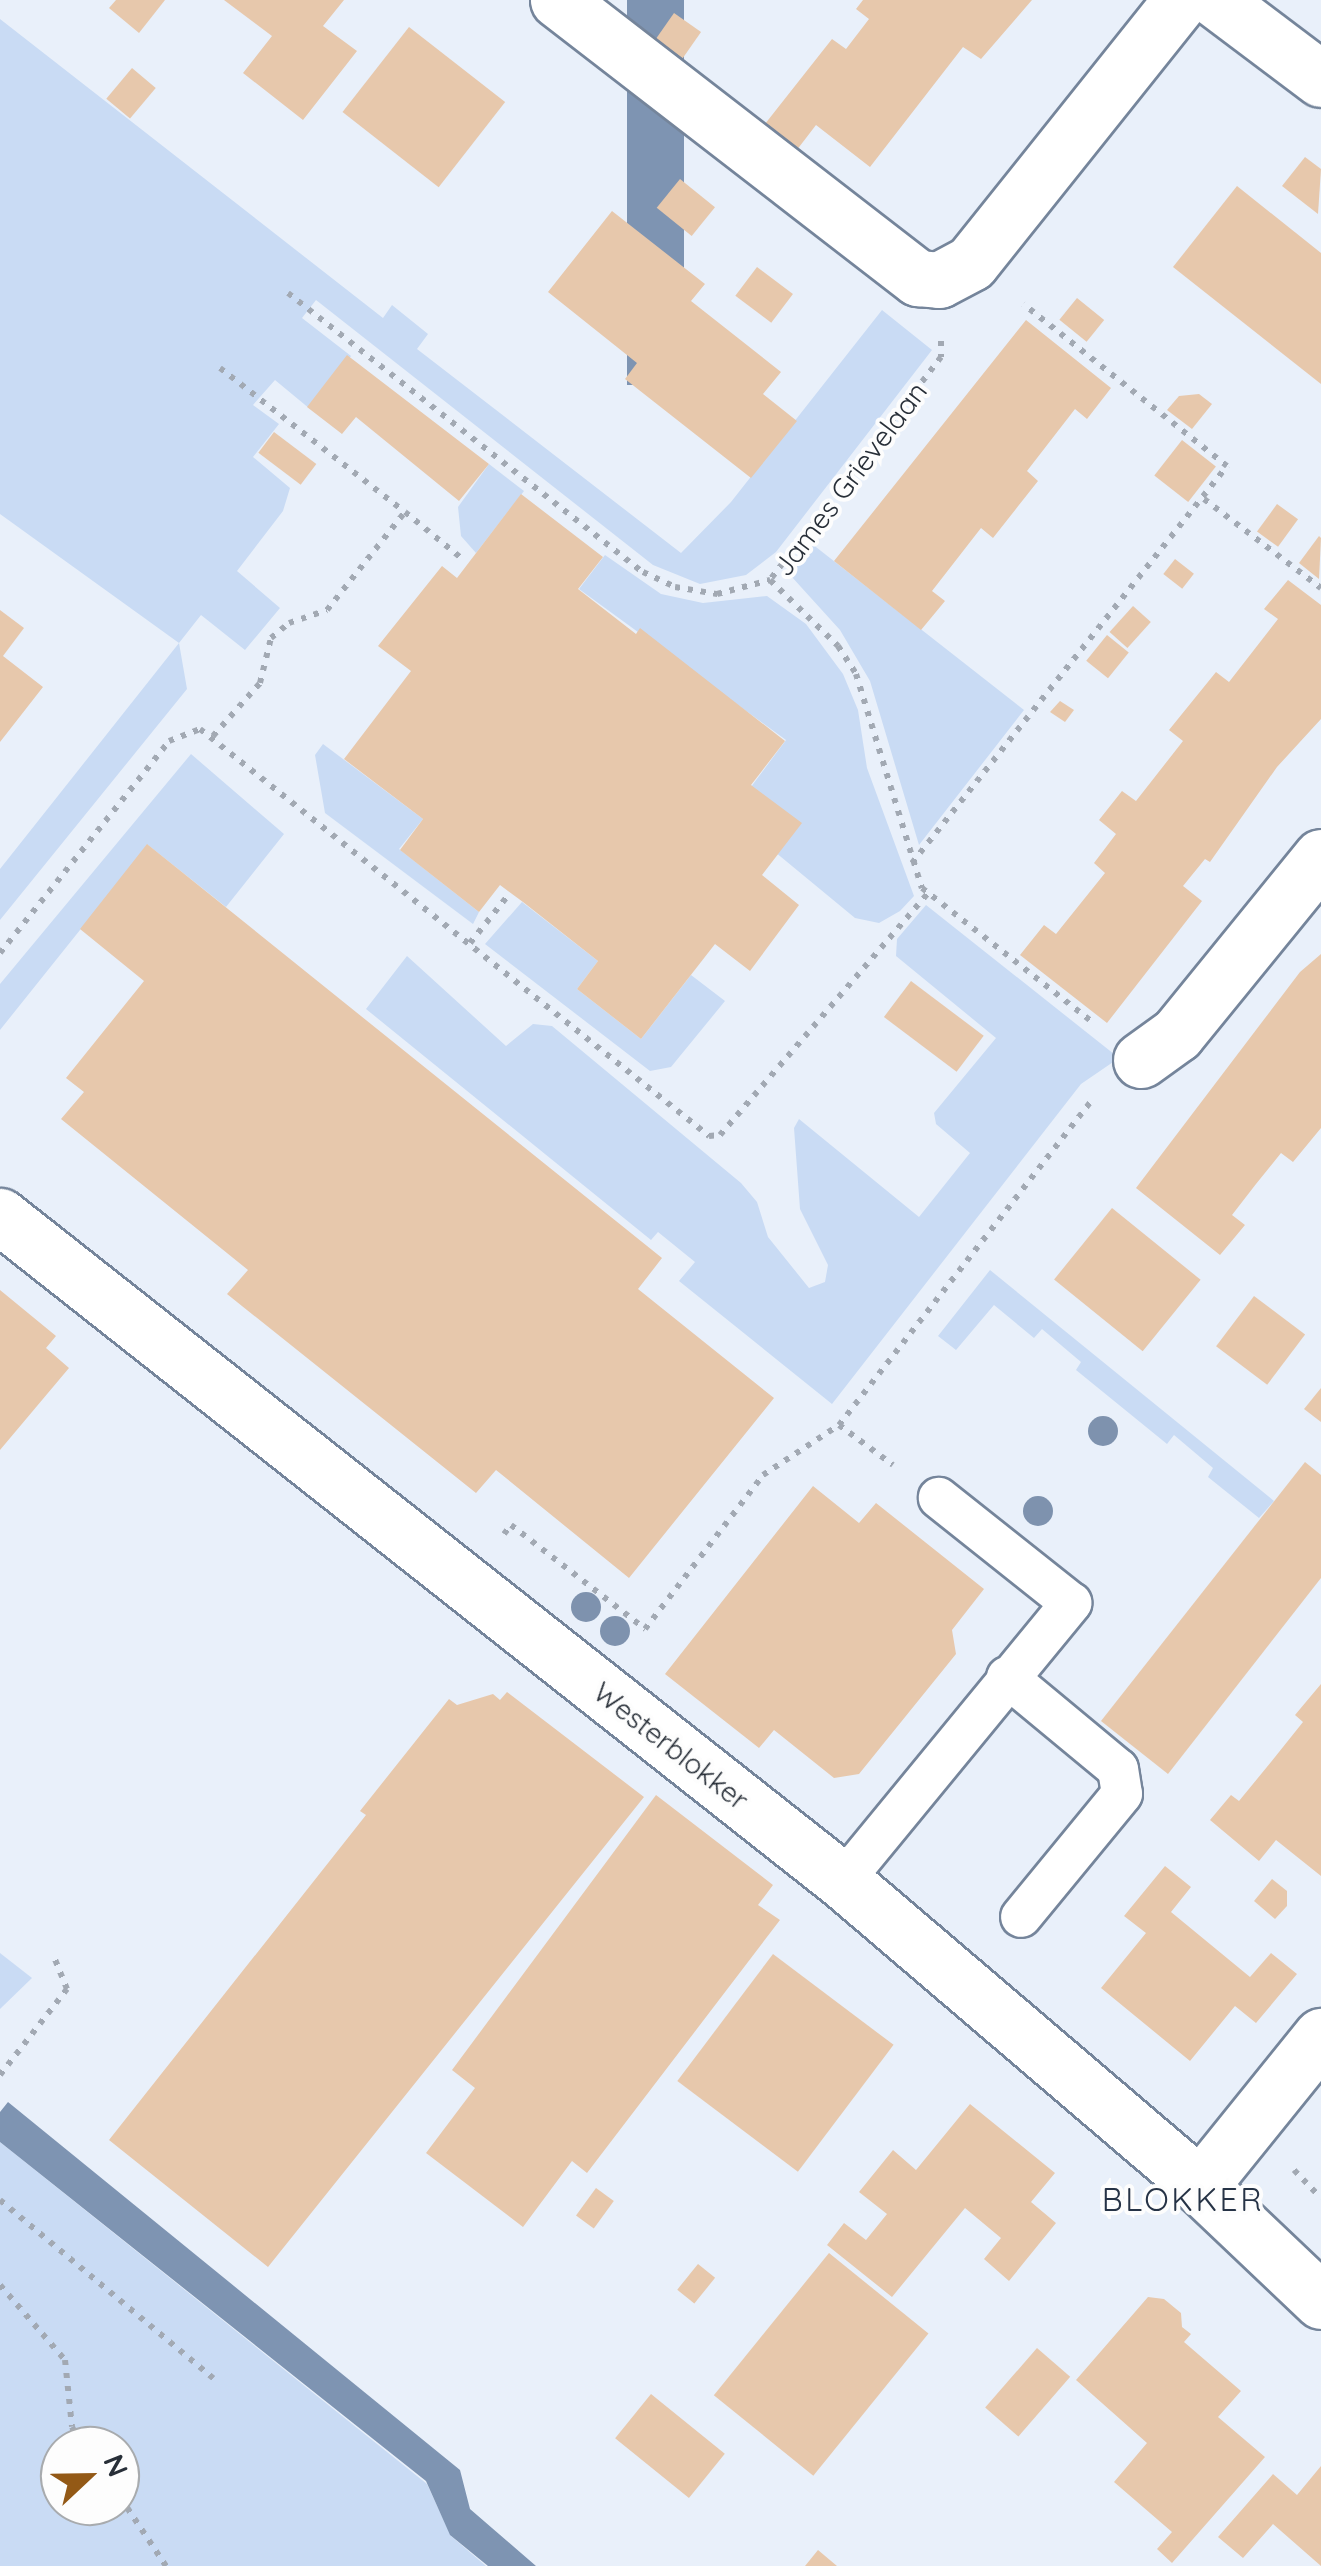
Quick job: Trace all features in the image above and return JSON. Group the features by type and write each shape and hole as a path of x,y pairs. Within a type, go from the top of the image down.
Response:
{"street":[{"path":"572,11 918,278 955,272 1181,0"},
{"path":"1216,0 1321,79"},
{"path":"1142,1060 1177,1034 1321,858"},
{"name":"Westerblokker","path":"0,1216 843,1881 1200,2186 1321,2301"},
{"path":"1200,2186 1321,2036"}],"lane":[{"path":"843,1881 1071,1603 938,1498"},
{"path":"1007,1677 1118,1770 1122,1794 1021,1917"}],"path":[{"path":"911,864 1227,466 955,272"},
{"name":"James Grievelaan","path":"955,272 942,358 770,580 838,646 856,674 911,864 928,893 1142,1060"},
{"path":"288,292 643,572 675,587 717,594 770,580"},
{"path":"220,368 460,556"},
{"path":"1204,498 1321,588"},
{"path":"212,736 260,683 271,638 289,623 327,610 405,512"},
{"path":"0,953 169,742 200,729 710,1136 720,1136 928,893"},
{"path":"470,943 506,898"},
{"path":"466,1584 511,1525 644,1629 763,1475 839,1426 1082,1109 1142,1060"},
{"path":"839,1426 938,1498"},
{"path":"0,2075 67,1989 54,1958"},
{"path":"1290,2166 1321,2198"},
{"path":"0,2200 213,2378"},
{"path":"0,2285 64,2360 72,2426"},
{"path":"140,2526 166,2566"}],"shaded area":[{"path":"627,0 684,0 684,385 627,385"},
{"path":"0,19 383,318 392,305 428,334 417,349 681,553 731,502 882,310 932,350 776,552 746,575 700,584 653,565 316,300 302,318 351,356 310,409 275,380 253,405 279,424 253,457 290,488 283,511 237,571 280,608 245,650 201,615 179,643 0,514"},
{"path":"489,464 524,491 476,553 461,536 458,507"},
{"path":"807,540 1024,710 919,845 870,681 840,630 791,576"},
{"path":"605,555 661,594 703,603 767,596 806,624 843,674 858,710 867,768 914,896 900,911 879,923 855,918 730,815 786,740 579,589"},
{"path":"179,643 187,689 0,920 0,869"},
{"path":"323,744 423,819 399,849 479,912 473,924 325,813 315,755"},
{"path":"191,754 284,834 226,907 148,845 0,1030 0,984"},
{"path":"522,902 598,961 577,989 641,1039 691,975 725,1001 671,1067 650,1071 485,944"},
{"path":"926,905 1119,1058 1081,1084 832,1404 679,1281 695,1262 658,1232 651,1240 366,1009 407,956 506,1046 533,1024 552,1026 741,1183 757,1202 768,1237 809,1288 825,1282 828,1265 800,1209 794,1128 799,1119 919,1217 970,1153 936,1124 934,1113 996,1038 896,956 897,939"},
{"path":"990,1270 1274,1501 1259,1518 1208,1477 1213,1468 1174,1435 1167,1444 1076,1370 1081,1362 1042,1329 1034,1338 994,1305 956,1350 938,1336"},
{"path":"0,1953 32,1978 0,2009"},
{"path":"8,2102 460,2470 470,2509 536,2566 488,2566 450,2535 426,2481 0,2142 0,2112"},
{"path":"0,2142 427,2484 451,2536 486,2566 0,2566"}],"building":[{"path":"116,0 165,0 139,33 109,8"},
{"path":"224,0 344,0 323,26 357,51 303,120 243,73 272,36"},
{"path":"863,0 1032,0 981,59 963,47 870,167 816,125 793,155 761,129 832,39 846,49 869,19 856,9"},
{"path":"674,13 701,32 683,58 656,39"},
{"path":"409,27 505,102 439,187 343,112"},
{"path":"132,68 156,88 130,119 106,99"},
{"path":"1305,157 1321,169 1318,214 1282,186"},
{"path":"680,179 715,207 692,236 657,208"},
{"path":"1237,186 1321,253 1321,384 1173,267"},
{"path":"612,211 705,284 691,301 781,372 763,394 797,421 751,478 625,379 637,363 548,292"},
{"path":"757,267 793,294 771,323 735,296"},
{"path":"1077,298 1104,320 1087,342 1059,320"},
{"path":"1026,320 1111,388 1087,419 1075,409 1027,471 1038,481 993,538 981,528 932,591 945,601 921,630 834,561"},
{"path":"347,355 489,464 459,501 356,417 342,434 307,407"},
{"path":"1199,394 1212,404 1192,429 1167,410 1179,396"},
{"path":"274,432 316,464 301,485 258,453"},
{"path":"1182,440 1216,466 1188,502 1154,475"},
{"path":"521,494 603,557 578,589 636,634 640,628 785,741 751,785 802,823 762,875 799,905 750,971 715,944 641,1039 577,989 598,961 523,902 500,885 479,912 400,850 423,819 344,759 411,671 378,646 442,566 457,578"},
{"path":"1277,504 1298,519 1278,547 1257,532"},
{"path":"1321,538 1319,579 1299,563"},
{"path":"1175,559 1194,574 1182,589 1163,574"},
{"path":"1288,580 1321,605 1321,719 1277,767 1210,862 1205,859 1183,886 1202,901 1107,1023 1020,955 1044,925 1056,934 1105,873 1094,863 1116,834 1099,820 1122,791 1136,801 1183,741 1169,730 1216,672 1229,682 1278,619 1264,609"},
{"path":"1133,606 1151,622 1127,648 1110,632"},
{"path":"0,610 24,628 3,656 43,687 0,742"},
{"path":"1107,635 1129,653 1108,678 1086,661"},
{"path":"1060,701 1074,710 1065,722 1050,712"},
{"path":"147,844 662,1258 638,1289 774,1398 629,1578 496,1470 476,1493 227,1294 248,1270 61,1119 84,1092 66,1078 144,981 80,929"},
{"path":"1321,954 1321,1128 1293,1162 1281,1153 1256,1184 1232,1215 1245,1225 1220,1255 1136,1188 1300,972"},
{"path":"911,981 984,1036 957,1072 884,1017"},
{"path":"1112,1208 1201,1280 1143,1351 1054,1279"},
{"path":"0,1290 56,1336 46,1348 69,1368 0,1450"},
{"path":"1254,1296 1305,1335 1267,1385 1216,1346"},
{"path":"1321,1388 1321,1422 1304,1409"},
{"path":"1305,1462 1321,1475 1321,1578 1168,1774 1101,1721"},
{"path":"813,1486 859,1523 876,1503 984,1589 952,1630 956,1654 859,1774 834,1778 774,1730 759,1748 665,1674"},
{"path":"1321,1684 1321,1876 1276,1840 1259,1861 1210,1820 1231,1795 1239,1801 1271,1762 1303,1722 1295,1715"},
{"path":"507,1692 644,1797 268,2267 109,2140 366,1815 360,1811 449,1699 457,1705 493,1694 500,1700"},
{"path":"656,1795 773,1885 758,1905 780,1920 587,2173 572,2161 523,2227 426,2153 475,2088 452,2070"},
{"path":"1165,1866 1191,1887 1171,1912 1250,1977 1271,1953 1297,1974 1256,2023 1235,2006 1190,2061 1101,1988 1146,1933 1124,1916"},
{"path":"1272,1879 1287,1891 1287,1906 1275,1919 1254,1901"},
{"path":"773,1954 894,2045 798,2172 677,2081"},
{"path":"970,2104 1055,2173 1031,2202 1056,2223 1009,2281 984,2259 1001,2238 965,2208 892,2297 827,2245 844,2223 866,2240 887,2214 859,2192 893,2150 916,2170"},
{"path":"596,2188 614,2201 594,2228 576,2216"},
{"path":"829,2253 928,2334 813,2476 714,2395"},
{"path":"698,2264 715,2278 694,2303 677,2290"},
{"path":"1148,2297 1164,2299 1181,2313 1182,2327 1191,2334 1184,2342 1241,2391 1218,2417 1265,2457 1172,2563 1157,2549 1172,2532 1114,2482 1147,2443 1076,2380"},
{"path":"1037,2348 1070,2377 1018,2436 985,2408"},
{"path":"651,2394 725,2454 689,2498 615,2438"},
{"path":"1321,2466 1321,2566 1273,2524 1243,2558 1218,2537 1273,2474 1297,2495"},
{"path":"818,2550 837,2566 805,2566"}],"district":[{"name":"BLOKKER","path":"1183,2199"}]}
